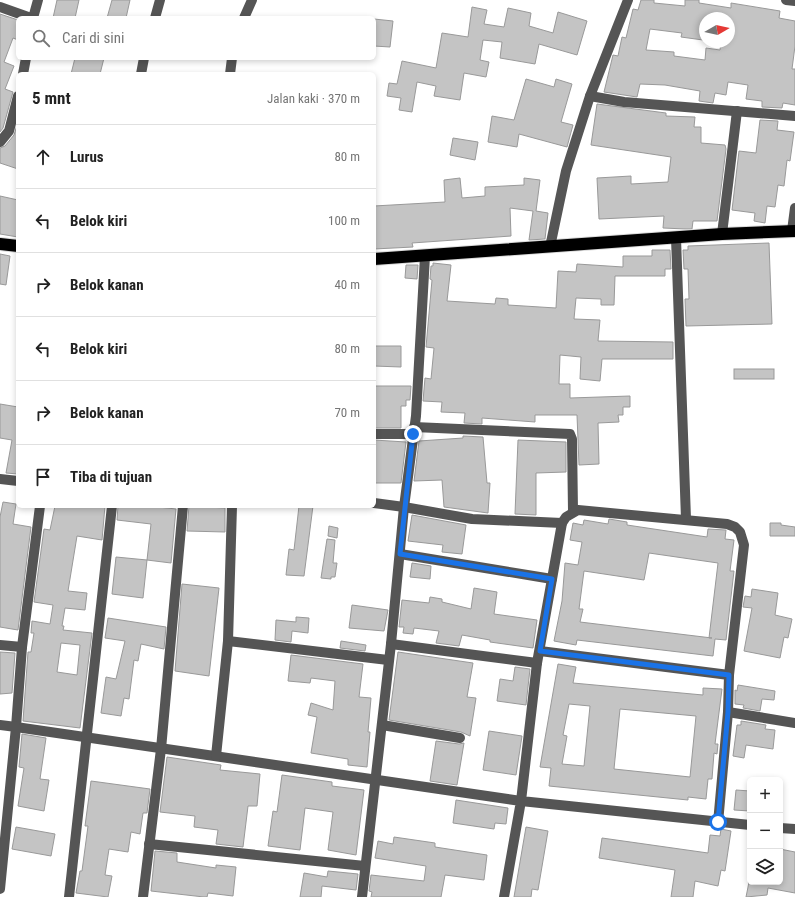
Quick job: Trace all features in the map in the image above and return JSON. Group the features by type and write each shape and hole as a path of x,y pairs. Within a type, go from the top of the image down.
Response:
{"highway":[{"path":"376,259 722,234 794,231"},
{"path":"0,244 16,246"}],"street":[{"path":"33,16 38,0"},
{"path":"156,16 160,0"},
{"path":"245,16 252,0"},
{"path":"550,247 566,171 590,96 628,0"},
{"path":"786,0 795,1"},
{"path":"0,7 26,16"},
{"path":"23,72 26,60"},
{"path":"141,72 144,60"},
{"path":"230,72 232,60"},
{"path":"590,96 624,102 795,116"},
{"path":"0,142 9,131 16,104"},
{"path":"722,234 737,111"},
{"path":"794,231 795,208"},
{"path":"676,238 686,519"},
{"path":"362,897 391,644 404,507 416,416 425,256"},
{"path":"376,434 414,430 570,434 572,439 574,511"},
{"path":"0,479 16,481"},
{"path":"376,503 472,520 562,523"},
{"path":"0,889 16,727 22,647 40,508"},
{"path":"69,897 112,508"},
{"path":"143,897 161,749 182,508"},
{"path":"216,756 228,642 232,508"},
{"path":"504,897 521,801 537,664 562,523 566,517 574,511 686,519 727,524 736,527 743,538 744,545 729,675 728,712 718,822"},
{"path":"400,554 552,579"},
{"path":"228,642 388,660"},
{"path":"391,644 537,664"},
{"path":"0,645 22,647"},
{"path":"540,651 729,675"},
{"path":"728,712 795,723"},
{"path":"0,725 521,801 747,825"},
{"path":"382,725 460,738"},
{"path":"783,828 795,829"},
{"path":"149,844 365,866"}],"building":[{"path":"57,0 79,0 75,16 53,16"},
{"path":"112,0 130,0 126,16 108,16"},
{"path":"641,0 654,0 654,3 685,6 685,0 699,0 699,3 731,8 731,3 780,11 779,18 795,21 795,46 792,69 795,69 795,105 783,103 782,108 762,107 762,101 746,99 748,85 728,82 726,95 715,93 713,103 699,101 700,91 665,85 640,84 637,97 604,92 613,55 618,56 622,37 626,38 633,9 638,10"},
{"path":"472,7 487,10 484,24 504,27 508,8 531,13 529,26 553,33 558,12 587,21 577,55 539,44 535,64 500,58 502,42 483,40 480,60 489,62 486,77 464,73 460,100 434,96 436,86 417,82 412,112 399,110 401,98 387,96 389,83 397,84 402,61 436,68 442,33 468,37"},
{"path":"0,14 16,19 16,39 13,38 4,62 14,66 5,89 13,92 3,128 0,132"},
{"path":"376,19 393,21 390,47 376,46"},
{"path":"74,60 104,60 100,72 72,72"},
{"path":"526,79 554,87 556,79 572,84 561,122 573,125 567,147 519,134 517,147 488,142 492,116 514,120"},
{"path":"597,104 666,113 666,116 695,117 694,127 701,127 701,143 725,145 726,149 717,221 693,221 692,229 686,229 663,228 664,216 599,219 597,178 631,176 631,184 668,182 671,157 591,145"},
{"path":"760,120 778,121 777,130 794,132 790,161 787,160 784,186 778,185 775,207 767,206 765,223 754,221 755,213 732,210 739,151 756,153"},
{"path":"16,128 16,168 0,163 0,148 5,146 14,135"},
{"path":"453,138 478,142 475,160 450,155"},
{"path":"460,178 462,198 485,196 485,187 524,185 524,178 540,180 536,211 548,213 545,239 529,240 533,211 510,208 511,236 412,243 413,247 376,249 376,206 445,202 444,180"},
{"path":"0,196 16,200 16,237 0,234"},
{"path":"769,243 772,324 686,326 685,299 689,299 688,269 684,269 683,250 688,250 688,246"},
{"path":"652,250 670,250 671,269 665,269 665,276 615,276 614,305 601,305 601,299 576,298 574,319 600,320 598,341 673,342 673,359 602,359 600,381 580,379 581,357 560,355 559,384 570,384 570,398 630,396 630,407 623,407 623,415 618,415 619,422 598,423 599,464 579,465 577,415 535,415 535,422 482,418 482,424 464,423 465,413 441,412 442,402 423,401 425,378 431,379 434,348 426,347 432,280 430,279 431,266 433,266 433,263 451,265 447,301 495,304 496,298 508,299 508,305 556,308 558,271 576,272 577,264 623,267 623,256 652,256"},
{"path":"0,254 10,256 6,285 0,284"},
{"path":"406,265 418,265 417,279 405,278"},
{"path":"376,346 401,346 401,367 376,366"},
{"path":"734,369 774,369 774,379 734,379"},
{"path":"376,386 411,386 410,400 406,400 406,406 401,406 401,428 376,428"},
{"path":"0,404 16,407 16,474 6,473 12,440 0,438"},
{"path":"463,436 483,437 487,483 490,483 488,513 444,507 442,480 414,481 419,441 463,438"},
{"path":"376,440 406,442 401,483 376,483"},
{"path":"518,440 566,442 566,472 536,473 536,515 515,514"},
{"path":"3,502 16,504 13,524 31,527 18,630 0,627 0,517"},
{"path":"55,508 105,508 102,540 77,536 68,591 87,593 85,610 65,608 62,626 64,626 63,630 92,633 80,728 23,721 28,652 31,652 34,633 31,633 32,621 50,624 53,605 34,602 44,529 50,530","holes":["61,643 80,645 77,675 57,672"]},
{"path":"118,508 176,509 171,563 147,560 151,524 117,520"},
{"path":"189,508 225,508 225,532 187,531"},
{"path":"299,508 313,508 304,576 286,575 289,549 294,550"},
{"path":"412,515 466,525 462,554 442,552 443,545 408,541"},
{"path":"609,519 627,522 627,525 707,537 708,529 726,530 725,539 734,540 730,571 734,571 726,640 715,639 713,656 577,640 576,645 554,641 562,601 565,563 578,565 582,542 570,540 573,523 583,525 584,520 608,524","holes":["649,553 718,563 709,638 580,622 583,609 579,609 584,571 644,580"]},
{"path":"770,523 781,523 781,525 795,527 795,536 770,536"},
{"path":"329,526 338,528 337,538 328,536"},
{"path":"327,539 335,540 333,563 337,563 335,577 331,577 331,579 321,578"},
{"path":"116,557 147,560 143,598 112,594"},
{"path":"412,563 431,566 430,579 410,577"},
{"path":"182,584 219,588 209,676 175,671"},
{"path":"474,588 497,592 494,614 537,620 533,648 490,642 490,640 462,635 459,646 436,643 439,631 414,628 413,634 403,633 404,627 399,627 402,600 429,603 430,597 442,599 442,602 471,609"},
{"path":"752,589 778,593 775,615 792,619 788,638 784,637 780,658 744,651 752,608 743,607 745,596 751,597"},
{"path":"352,605 388,610 384,631 349,628"},
{"path":"296,617 309,618 308,633 292,631 291,642 275,640 276,620 296,622"},
{"path":"108,618 166,627 164,649 141,644 138,661 134,660 129,699 124,698 121,716 101,713 106,677 116,679 125,641 105,638"},
{"path":"341,641 366,645 365,651 340,648"},
{"path":"0,652 15,653 12,693 0,694"},
{"path":"398,652 473,663 467,697 476,698 470,736 461,732 389,720"},
{"path":"291,655 363,664 359,697 371,698 367,767 348,765 348,759 311,753 317,717 308,715 311,703 333,710 335,681 311,678 310,683 288,681"},
{"path":"558,664 576,667 573,683 703,695 703,688 722,689 715,744 718,744 717,754 714,753 712,779 708,779 706,799 688,797 688,800 549,786 551,768 540,767","holes":["569,704 590,706 584,766 562,764 567,736 563,735","620,709 696,716 690,777 614,769"]},
{"path":"515,667 530,669 526,705 497,701 500,679 513,681"},
{"path":"738,685 775,691 774,700 762,699 760,711 743,708 744,705 735,704 735,690 737,691"},
{"path":"741,721 766,725 765,729 775,730 773,749 746,745 744,758 733,756 737,725 741,725"},
{"path":"489,731 522,736 516,775 483,770"},
{"path":"22,734 46,738 40,779 49,780 44,811 18,806 24,768 19,767"},
{"path":"436,741 459,744 464,743 457,785 430,781"},
{"path":"167,757 221,765 220,770 260,774 257,806 248,806 243,847 216,844 218,830 194,827 195,816 160,812"},
{"path":"282,775 332,782 332,786 364,790 356,855 328,850 333,812 305,808 300,850 268,846 273,811 277,812"},
{"path":"91,781 150,789 147,813 143,813 140,834 131,832 128,852 109,849 105,875 112,876 108,897 76,893 80,871 82,871 88,826 85,826"},
{"path":"736,790 747,791 747,811 734,810"},
{"path":"456,800 508,808 506,824 495,823 494,829 453,823"},
{"path":"16,827 55,834 51,856 12,849"},
{"path":"526,827 548,831 538,890 532,889 531,897 514,897"},
{"path":"721,829 731,831 725,871 721,870 718,886 695,881 693,897 671,897 675,870 599,858 602,838 708,853 710,835 720,836"},
{"path":"394,837 435,843 435,847 487,855 484,880 445,875 441,897 371,897 372,892 369,891 371,875 424,881 426,866 375,858 378,841 393,844"},
{"path":"783,850 795,852 795,893 768,888 767,895 746,897 748,885 783,885"},
{"path":"155,851 177,853 177,862 216,868 216,865 236,867 233,896 208,893 207,897 204,897 151,891"},
{"path":"328,871 358,874 356,890 322,886 321,897 300,897 304,873 327,877"}],"route":[{"path":"413,434 400,554 552,579 540,651 729,675 728,712 718,822"}]}
